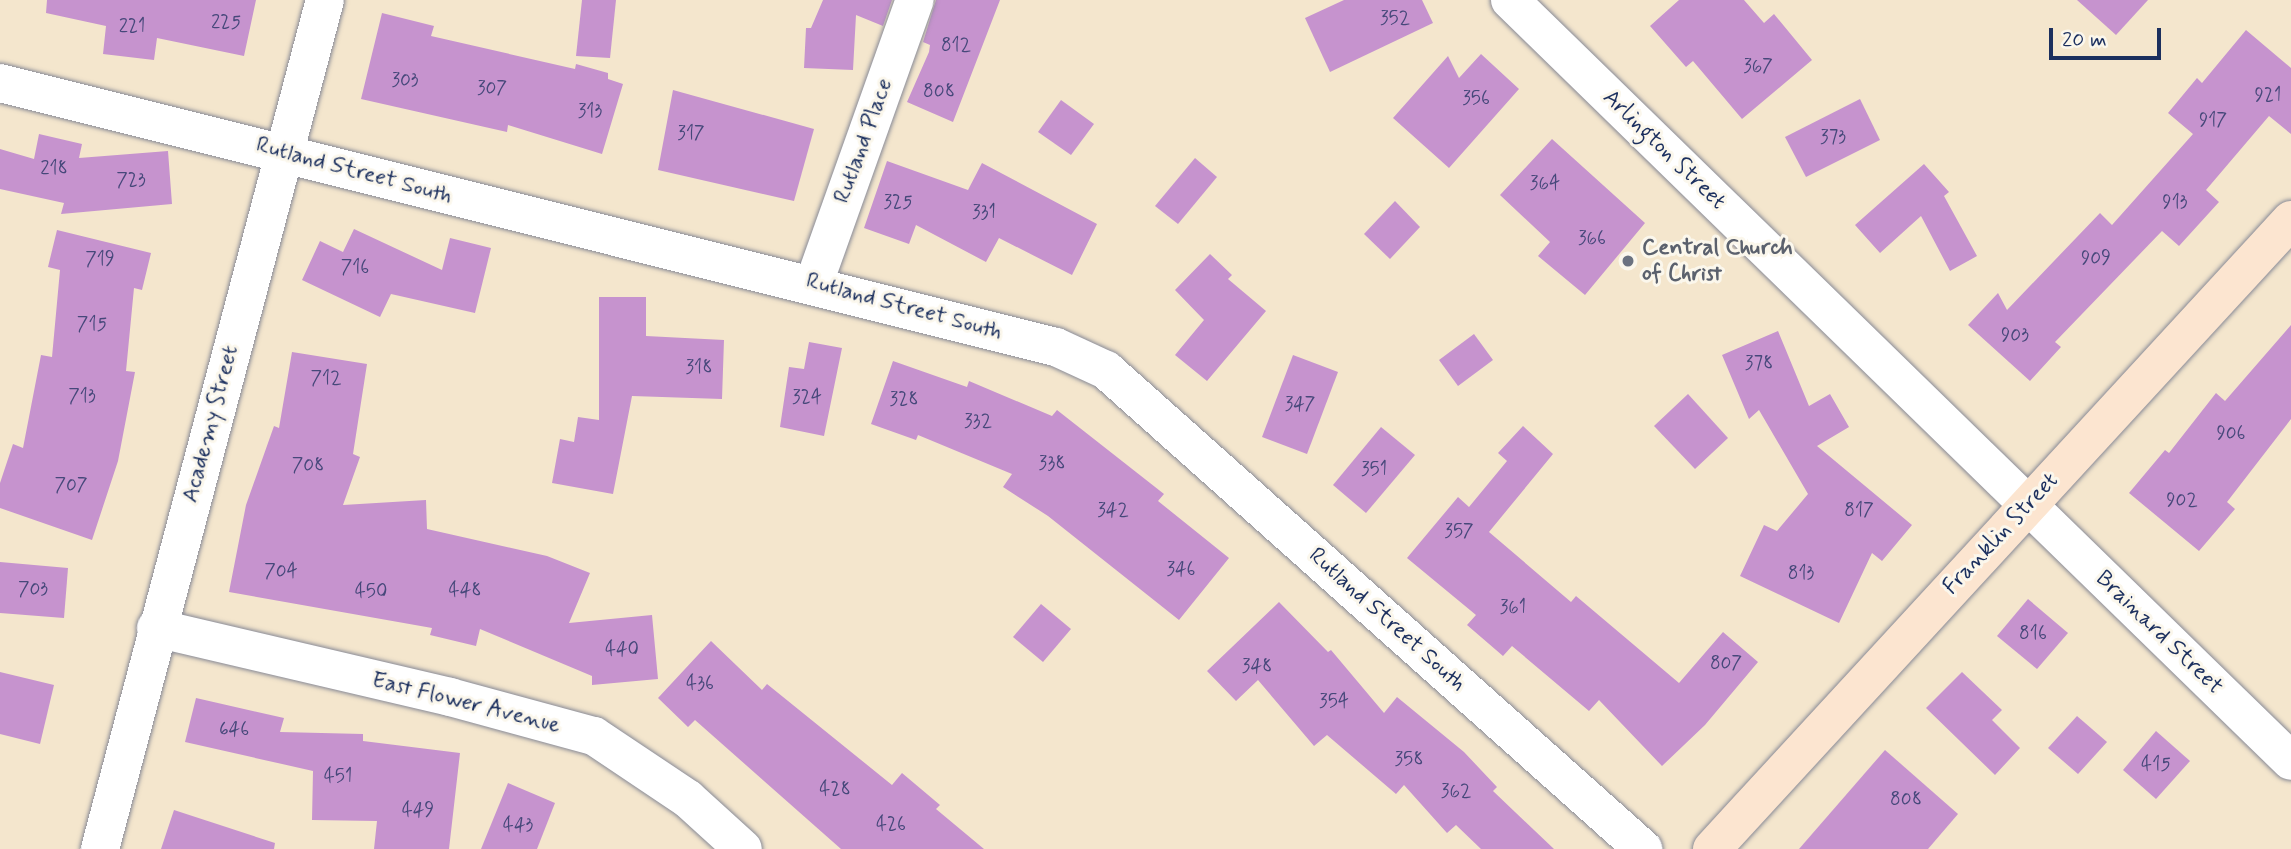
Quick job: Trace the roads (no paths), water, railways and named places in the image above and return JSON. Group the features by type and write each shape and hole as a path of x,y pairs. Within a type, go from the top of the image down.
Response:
{"street":[{"name":"Academy Street","path":"100,849 156,628 325,0"},
{"name":"Rutland Place","path":"814,283 915,0"},
{"name":"Arlington Street","path":"1510,0 2027,505"},
{"name":"Rutland Street South","path":"0,83 286,152 483,207 814,283 1056,347 1106,370 1643,849"},
{"name":"Franklin Street","path":"1712,849 2291,220"},
{"name":"Brainard Street","path":"2027,505 2291,761"},
{"name":"East Flower Avenue","path":"156,628 450,697 594,736 688,799 743,849"}],"place":[{"name":"Central Church of Christ","path":"1628,261"}]}
